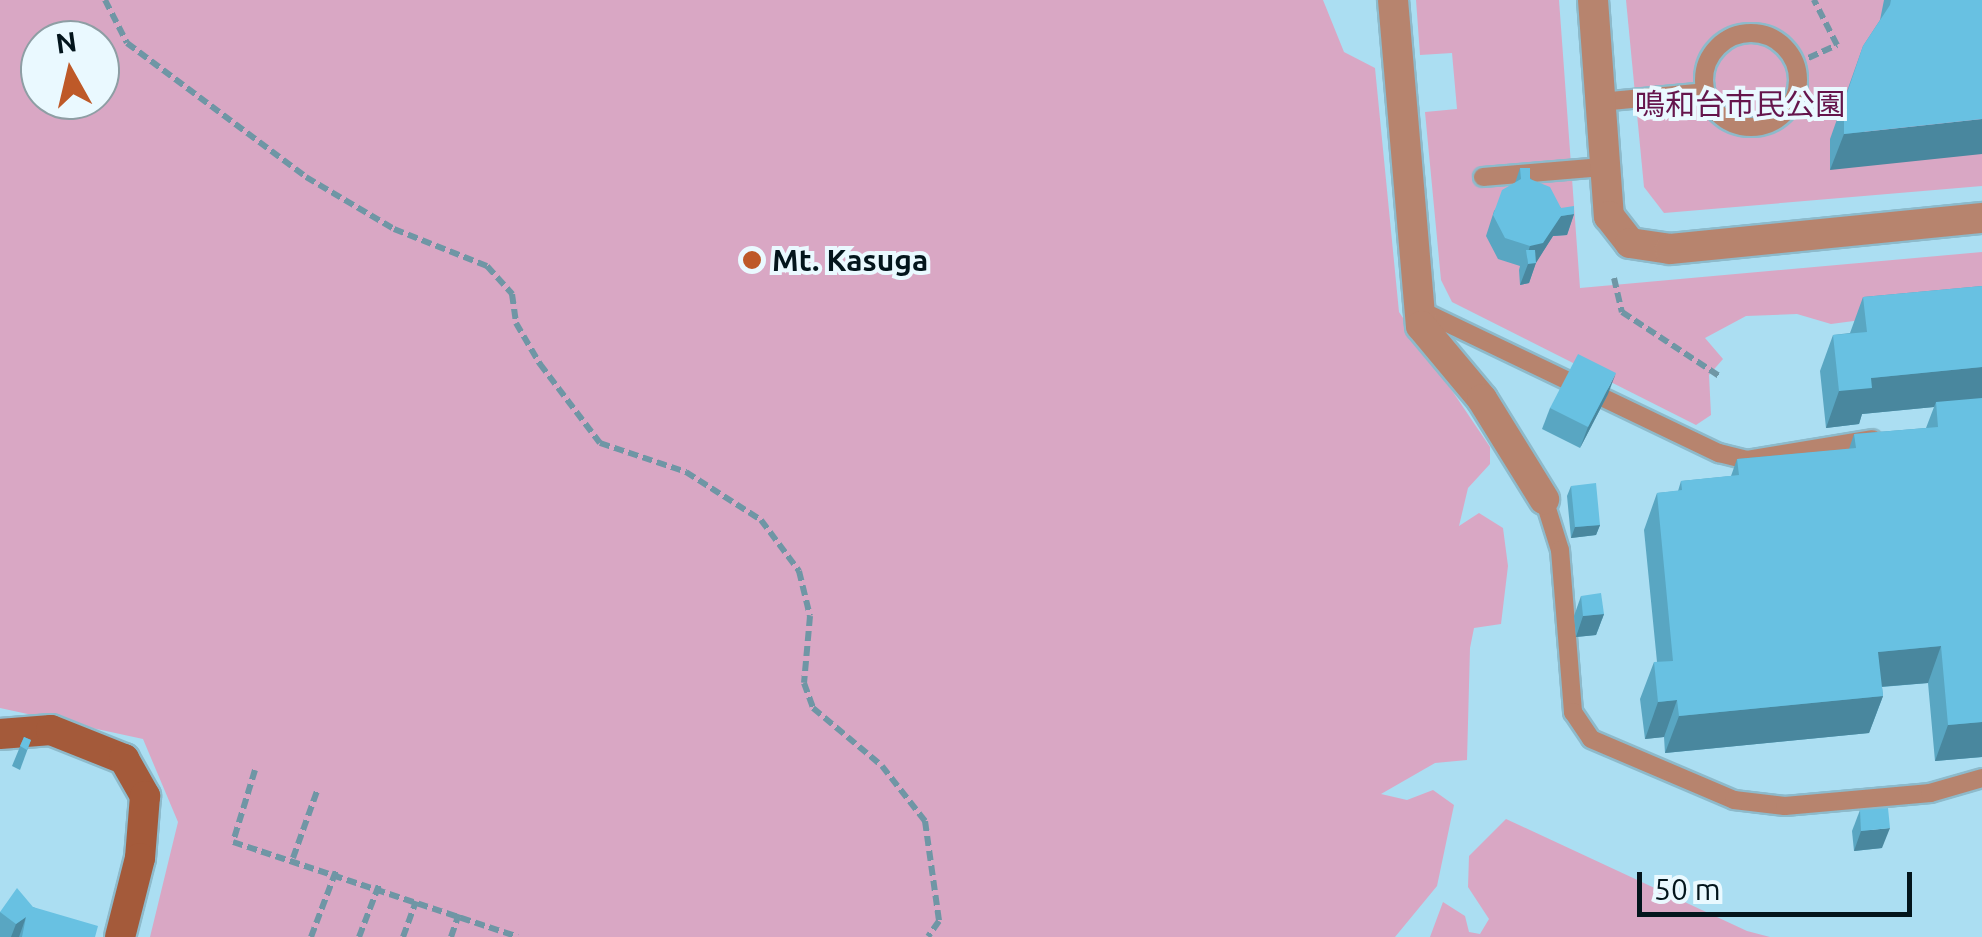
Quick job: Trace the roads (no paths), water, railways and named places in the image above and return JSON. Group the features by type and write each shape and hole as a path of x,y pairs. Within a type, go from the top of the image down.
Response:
{"street":[{"path":"1393,0 1421,326 1482,399 1544,499"},
{"path":"1593,0 1603,167 1617,232 1650,249 1982,218"},
{"path":"0,734 51,730 124,759 145,796 140,858 120,937"}],"lane":[{"path":"1764,35 1795,64 1794,101 1770,124 1755,128 1723,119 1705,92 1708,60 1732,37 1764,35"},
{"path":"1600,102 1705,92"},
{"path":"1483,177 1603,167"},
{"path":"1418,310 1719,453 1747,460 1894,436"},
{"path":"1544,499 1558,539 1573,712 1591,738 1734,800 1785,806 1930,793 1982,778"}],"place":[{"name":"Mt. Kasuga","path":"752,260"}],"park label":[{"name":"鳴和台市民公園","path":"1740,104"}]}
